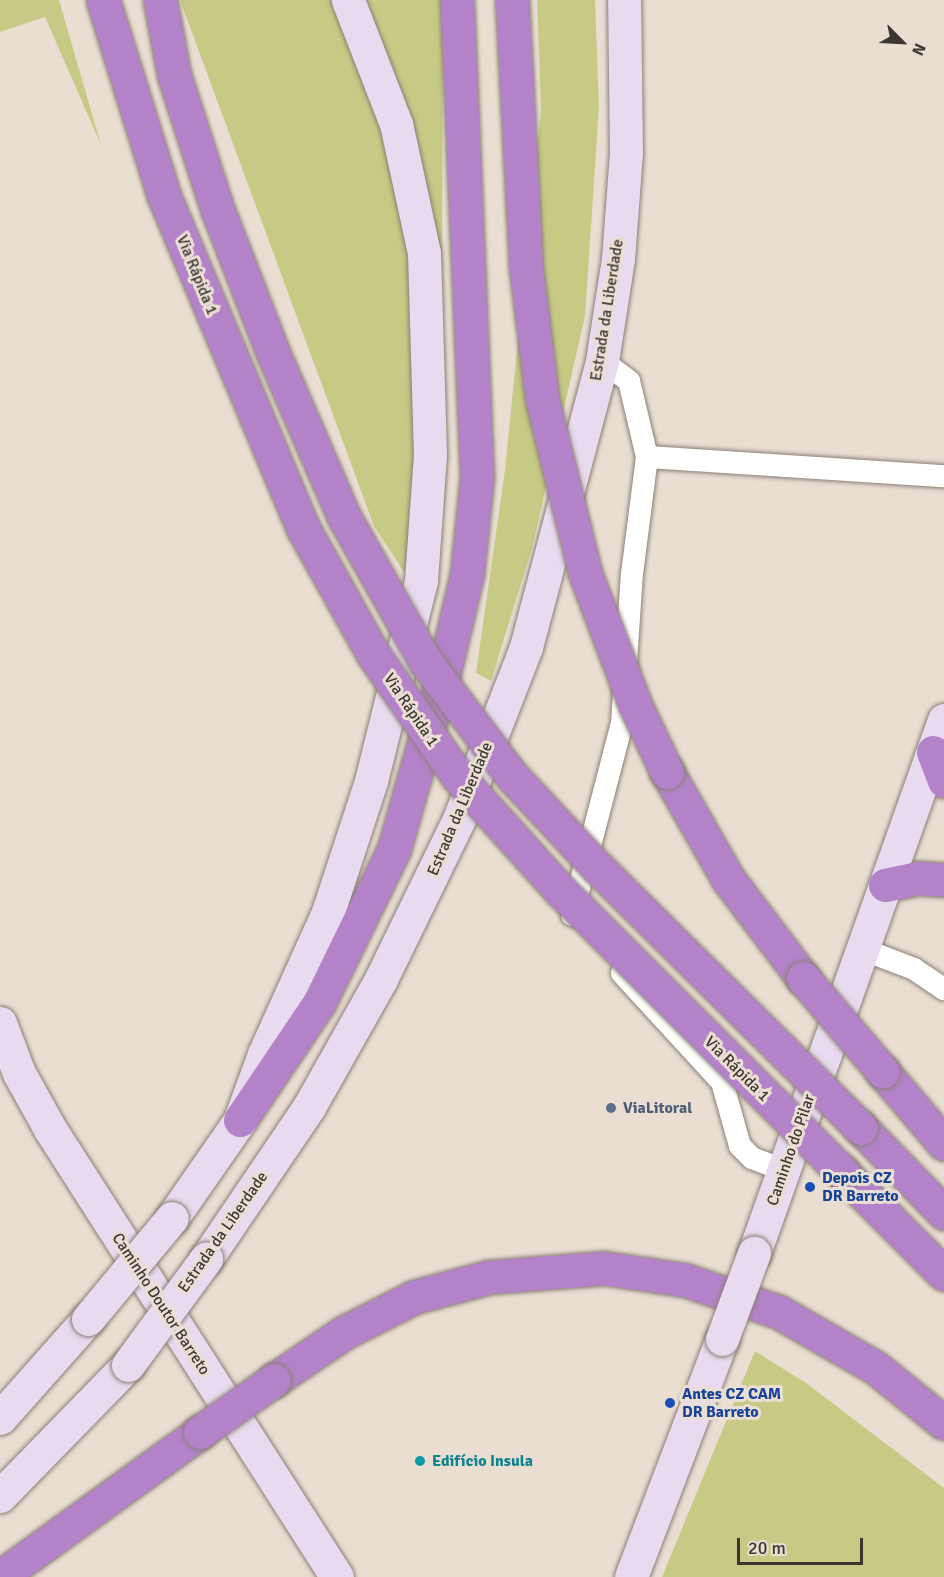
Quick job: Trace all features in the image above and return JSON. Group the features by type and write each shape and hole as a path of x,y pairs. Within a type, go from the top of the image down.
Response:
{"highway":[{"name":"Via Rápida 1","path":"103,0 169,207 304,530 373,654 459,778 560,890 944,1274"},
{"path":"160,0 174,75 218,211 273,353 344,517 425,661 512,776 597,867 944,1213"},
{"path":"240,1120 319,1003 394,849 468,574 477,478 457,0"},
{"path":"512,0 526,267 542,399 585,573 631,696 667,772 728,879 802,978 944,1144"},
{"path":"885,885 918,878 944,879"},
{"path":"0,1577 200,1432 345,1332 414,1298 489,1277 604,1268 685,1280 779,1312 876,1368 944,1423"}],"main road":[{"path":"0,1418 88,1319 172,1218 240,1120 346,861 371,781 421,580 430,455 424,252 396,124 348,0"},
{"name":"Estrada da Liberdade","path":"0,1496 128,1365 206,1259 309,1107 381,979 459,819 526,647 602,361 618,259 626,153 624,0"},
{"name":"Caminho do Pilar","path":"631,1577 754,1253 885,885 938,767 944,720"},
{"name":"Caminho Doutor Barreto","path":"0,1023 19,1073 50,1130 338,1577"}],"lane":[{"path":"602,361 629,381 647,457 632,574 622,723 572,918 722,1082 740,1146 752,1158 784,1170"},
{"path":"647,457 944,476"},
{"path":"862,949 914,969 944,989"}],"green space":[{"path":"0,0 59,0 101,145 45,17 0,32"},
{"path":"180,0 443,0 442,286 406,575 374,526"},
{"path":"537,0 595,0 599,107 585,316 532,548 491,681 476,673 505,470 541,110"},
{"path":"755,1351 806,1383 944,1488 944,1577 662,1577"}],"place":[{"name":"ViaLitoral","path":"611,1108"},
{"name":"Depois CZ DR Barreto","path":"810,1187"},
{"name":"Antes CZ CAM DR Barreto","path":"670,1403"},
{"name":"Edifício Insula","path":"420,1461"}]}
